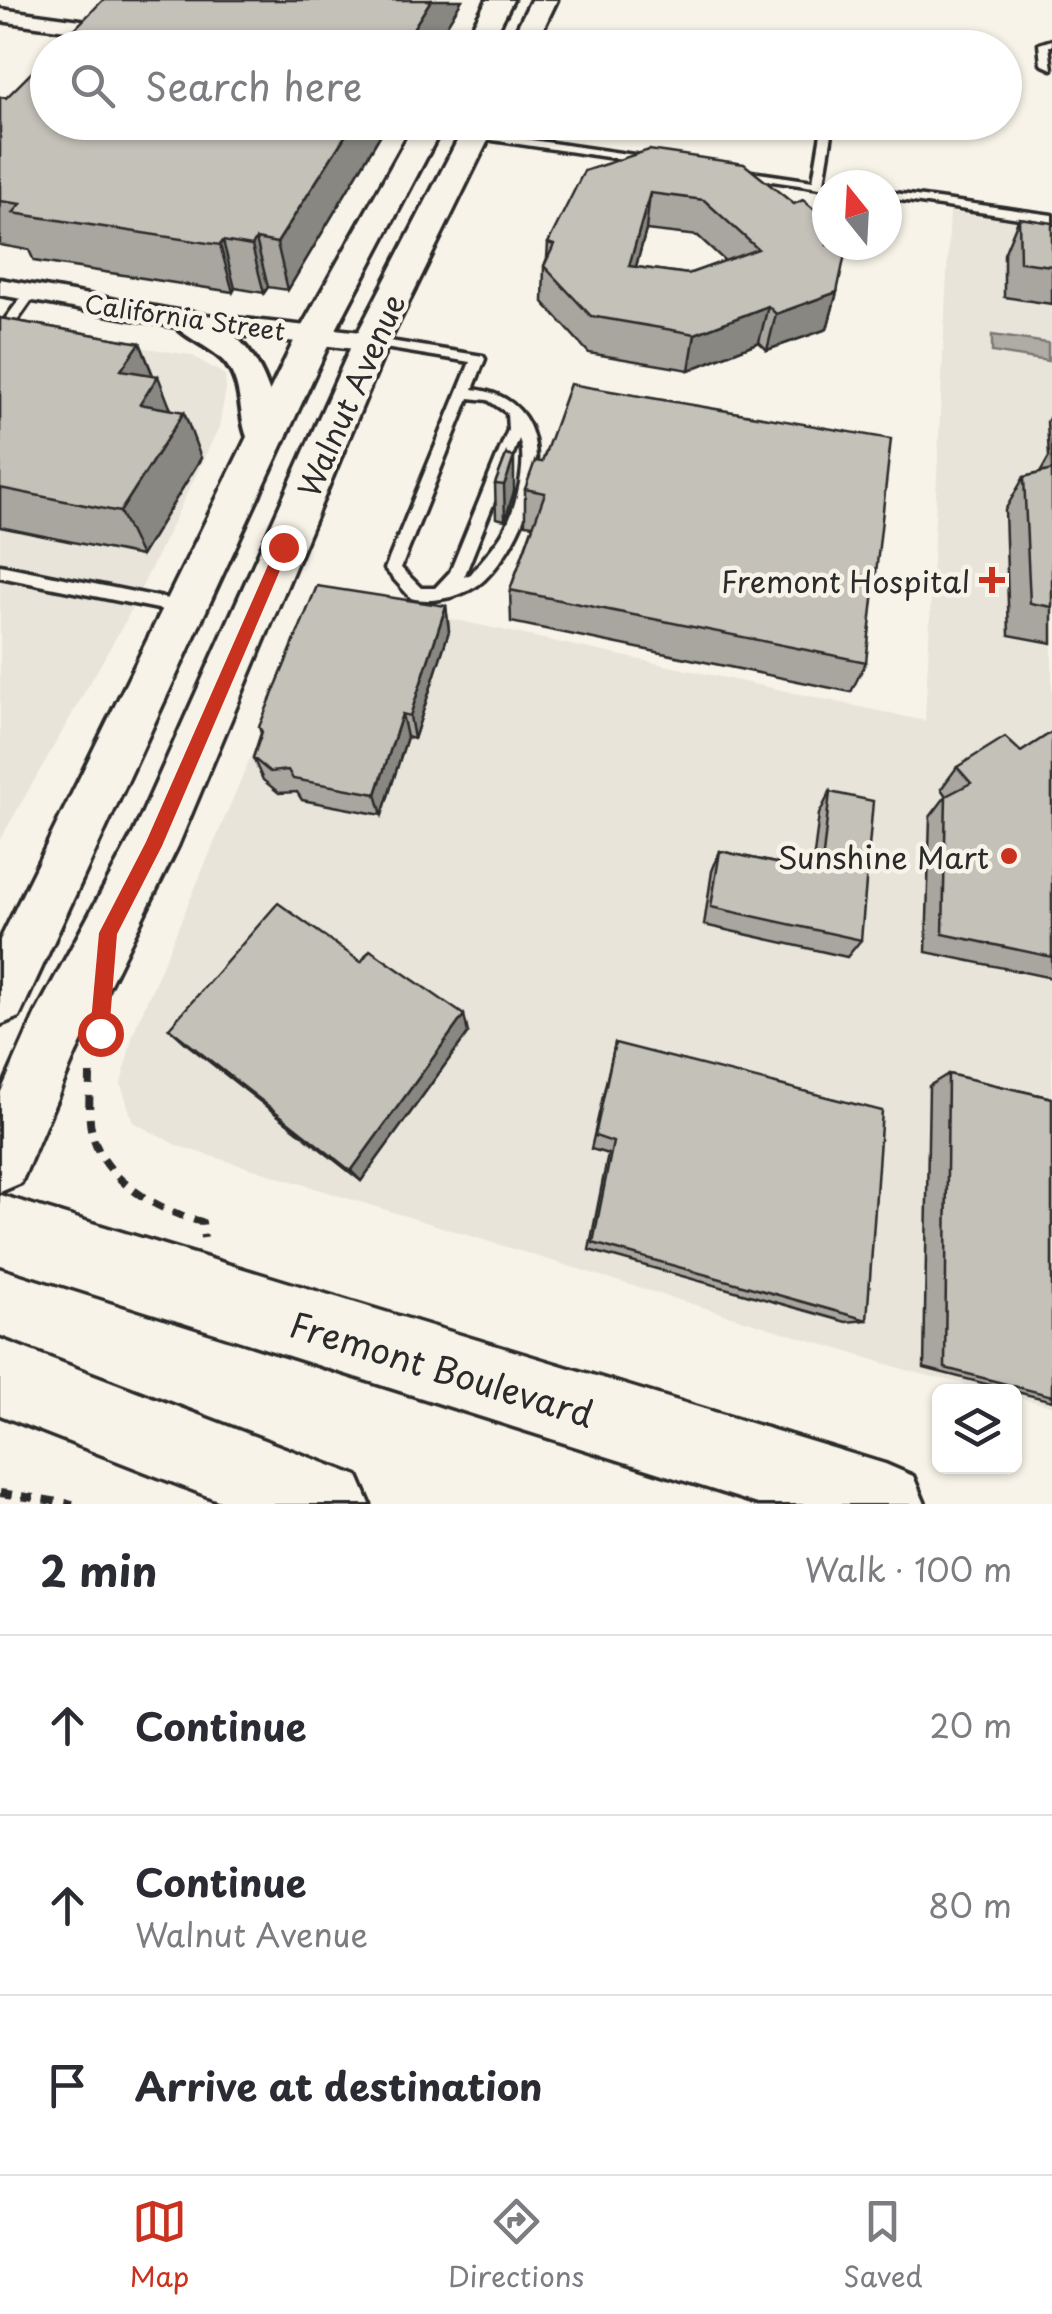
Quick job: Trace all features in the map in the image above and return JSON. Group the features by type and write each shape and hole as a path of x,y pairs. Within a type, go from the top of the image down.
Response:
{"main road":[{"path":"484,30 500,0"},
{"path":"529,30 544,0"},
{"name":"Walnut Avenue","path":"0,998 315,335 421,140"},
{"name":"Walnut Avenue","path":"0,1162 56,1033 153,846 371,342 473,140"},
{"name":"Fremont Boulevard","path":"0,1230 885,1504"},
{"path":"0,1377 330,1504"}],"street":[{"path":"0,15 95,20 85,30"},
{"name":"California Street","path":"0,287 188,321 371,342"},
{"path":"188,321 232,346 250,375 264,439"}],"lane":[{"path":"1052,43 1044,44 1046,64 1052,66"},
{"path":"539,140 664,163"},
{"path":"824,170 827,140"},
{"path":"722,171 812,184"},
{"path":"902,197 1052,219"},
{"path":"0,335 30,294"},
{"path":"371,342 478,359 392,569 417,594 440,594 478,578 511,533 528,482 529,446 514,411 491,396 465,393"},
{"path":"440,594 457,574 514,430 514,411"},
{"path":"0,571 183,608"}],"path":[{"path":"89,1062 95,1143 131,1189 177,1216 202,1222 214,1298"},
{"path":"0,1493 74,1504"}],"shaded area":[{"path":"950,212 1052,226 1052,1406 1022,1399 1022,1384 964,1384 913,1372 178,1146 133,1122 121,1084 133,1034 321,591 925,721"},
{"path":"0,325 191,355 225,375 226,390 219,427 126,620 0,840"},
{"path":"992,335 1048,343 1048,361 992,352"}],"building":[{"path":"103,0 431,0 412,30 74,30"},
{"path":"30,74 30,140 343,140 277,243 256,239 252,246 223,241 220,245 13,213 21,204 0,201 0,97 6,98"},
{"path":"649,150 744,164 794,204 803,200 812,208 812,260 844,260 837,292 776,314 768,306 695,334 591,316 544,266 554,245 548,243 584,171","holes":["650,193 704,200 758,249 688,274 629,266"]},
{"path":"1019,218 1052,223 1052,266 1020,262"},
{"path":"0,318 140,343 121,370 158,376 140,404 184,412 120,512 0,488"},
{"path":"570,384 891,439 866,662 510,590 545,493 525,489 535,461 542,462"},
{"path":"506,455 514,457 507,478 504,485 495,484"},
{"path":"1052,470 1052,607 1030,603 1024,477"},
{"path":"317,586 446,606 410,716 402,714 376,794 293,779 288,770 270,772 253,758 262,732 259,727"},
{"path":"1052,732 1052,957 943,934 946,796 971,783 957,767 1005,737 1021,752"},
{"path":"830,792 873,801 861,940 711,907 720,851 821,873"},
{"path":"278,903 361,962 370,950 464,1015 351,1171 169,1028"},
{"path":"615,1043 882,1111 867,1320 593,1243 613,1142 595,1136"},
{"path":"948,1074 1052,1098 1052,1396 1022,1388 1022,1384 1006,1384 945,1368"}],"place":[{"name":"Fremont Hospital","path":"992,580"},
{"name":"Sunshine Mart","path":"1009,856"}],"route":[{"path":"100,1033 108,933 153,846 283,547"}]}
